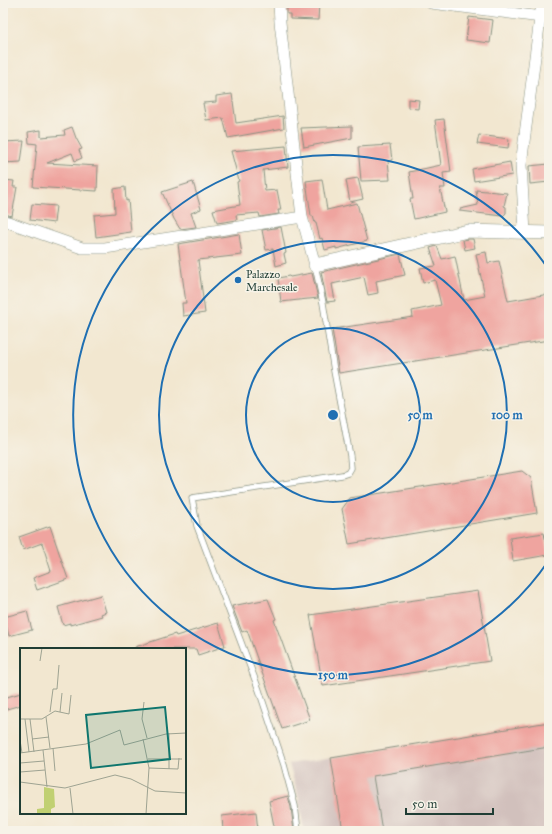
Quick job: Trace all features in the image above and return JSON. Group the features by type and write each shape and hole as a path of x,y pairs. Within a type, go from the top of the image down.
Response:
{"street":[{"path":"279,3 302,217 315,265 468,231 549,233"},
{"path":"430,3 545,17"},
{"path":"525,232 521,165 545,17 542,3"},
{"path":"3,222 8,222 82,248 105,248 302,217"}],"lane":[{"path":"298,831 295,806 284,765 259,690 197,526 192,498 342,475 348,473 351,468 315,265"}],"path":[{"path":"3,798 5,807 4,831"}],"shaded area":[{"path":"549,723 549,831 304,831 299,799 289,764"}],"building":[{"path":"287,3 319,3 318,20 290,19 290,14 287,14"},
{"path":"469,17 493,20 490,43 466,40"},
{"path":"232,94 236,123 283,116 284,128 228,138 223,118 206,120 203,103 216,102 216,96"},
{"path":"408,99 419,100 418,109 408,108"},
{"path":"444,119 451,172 443,173 445,188 440,188 445,212 414,219 410,199 413,199 409,172 441,165 435,120"},
{"path":"352,126 352,138 304,147 301,128"},
{"path":"72,127 82,149 79,150 82,158 75,161 72,153 47,163 98,166 97,191 33,187 37,144 29,143 28,132 41,130 41,137 65,135 64,130"},
{"path":"479,135 509,139 508,148 477,144"},
{"path":"24,141 21,162 3,163 3,142"},
{"path":"390,145 392,160 388,161 390,180 361,181 358,147"},
{"path":"286,146 288,167 263,170 265,191 277,190 281,210 278,210 279,214 260,217 259,213 236,215 237,220 217,223 213,210 240,205 237,182 239,181 231,151"},
{"path":"510,162 512,175 474,181 472,169"},
{"path":"549,164 549,182 530,184 529,166"},
{"path":"358,178 363,199 350,202 346,180"},
{"path":"322,179 327,210 357,203 367,241 336,249 336,247 325,250 322,238 320,239 316,223 313,216 311,216 306,181"},
{"path":"3,180 14,181 13,187 17,187 12,216 3,214"},
{"path":"193,182 201,209 191,213 196,227 180,229 162,192"},
{"path":"125,187 126,201 128,200 131,232 96,237 94,215 115,213 114,189"},
{"path":"476,190 507,193 504,206 506,207 506,213 503,216 460,211 460,209 478,205"},
{"path":"32,204 56,206 54,223 30,220"},
{"path":"281,227 286,253 284,254 286,263 276,266 273,249 266,250 262,230"},
{"path":"239,234 242,255 198,260 205,313 183,316 182,303 186,303 178,244"},
{"path":"473,239 475,248 465,250 463,240"},
{"path":"437,246 442,259 455,256 464,300 485,296 476,254 486,252 488,263 499,261 508,301 549,294 549,340 339,373 332,329 413,317 412,311 441,305 435,280 423,283 420,268 436,266 430,248"},
{"path":"400,254 405,275 376,281 378,293 368,295 364,277 332,284 335,301 327,302 321,272"},
{"path":"312,273 318,298 281,302 278,278"},
{"path":"522,471 531,478 537,513 349,544 342,509 350,498"},
{"path":"50,526 68,579 37,590 33,578 51,571 42,543 23,550 19,537"},
{"path":"544,533 548,555 513,561 510,538"},
{"path":"478,591 490,661 323,686 310,615"},
{"path":"101,595 106,612 101,614 102,616 70,625 70,623 63,625 58,607"},
{"path":"268,599 276,619 274,620 310,720 282,729 247,630 242,632 232,606"},
{"path":"27,611 32,630 9,636 4,617"},
{"path":"218,623 225,646 198,655 196,649 135,648 175,634 176,636"},
{"path":"20,693 20,705 3,710 3,698"},
{"path":"549,722 549,747 373,776 382,831 343,831 331,758"},
{"path":"288,796 294,831 275,831 269,801"},
{"path":"256,812 258,831 223,831 222,816"}],"place":[{"name":"Palazzo Marchesale","path":"238,280"}]}
